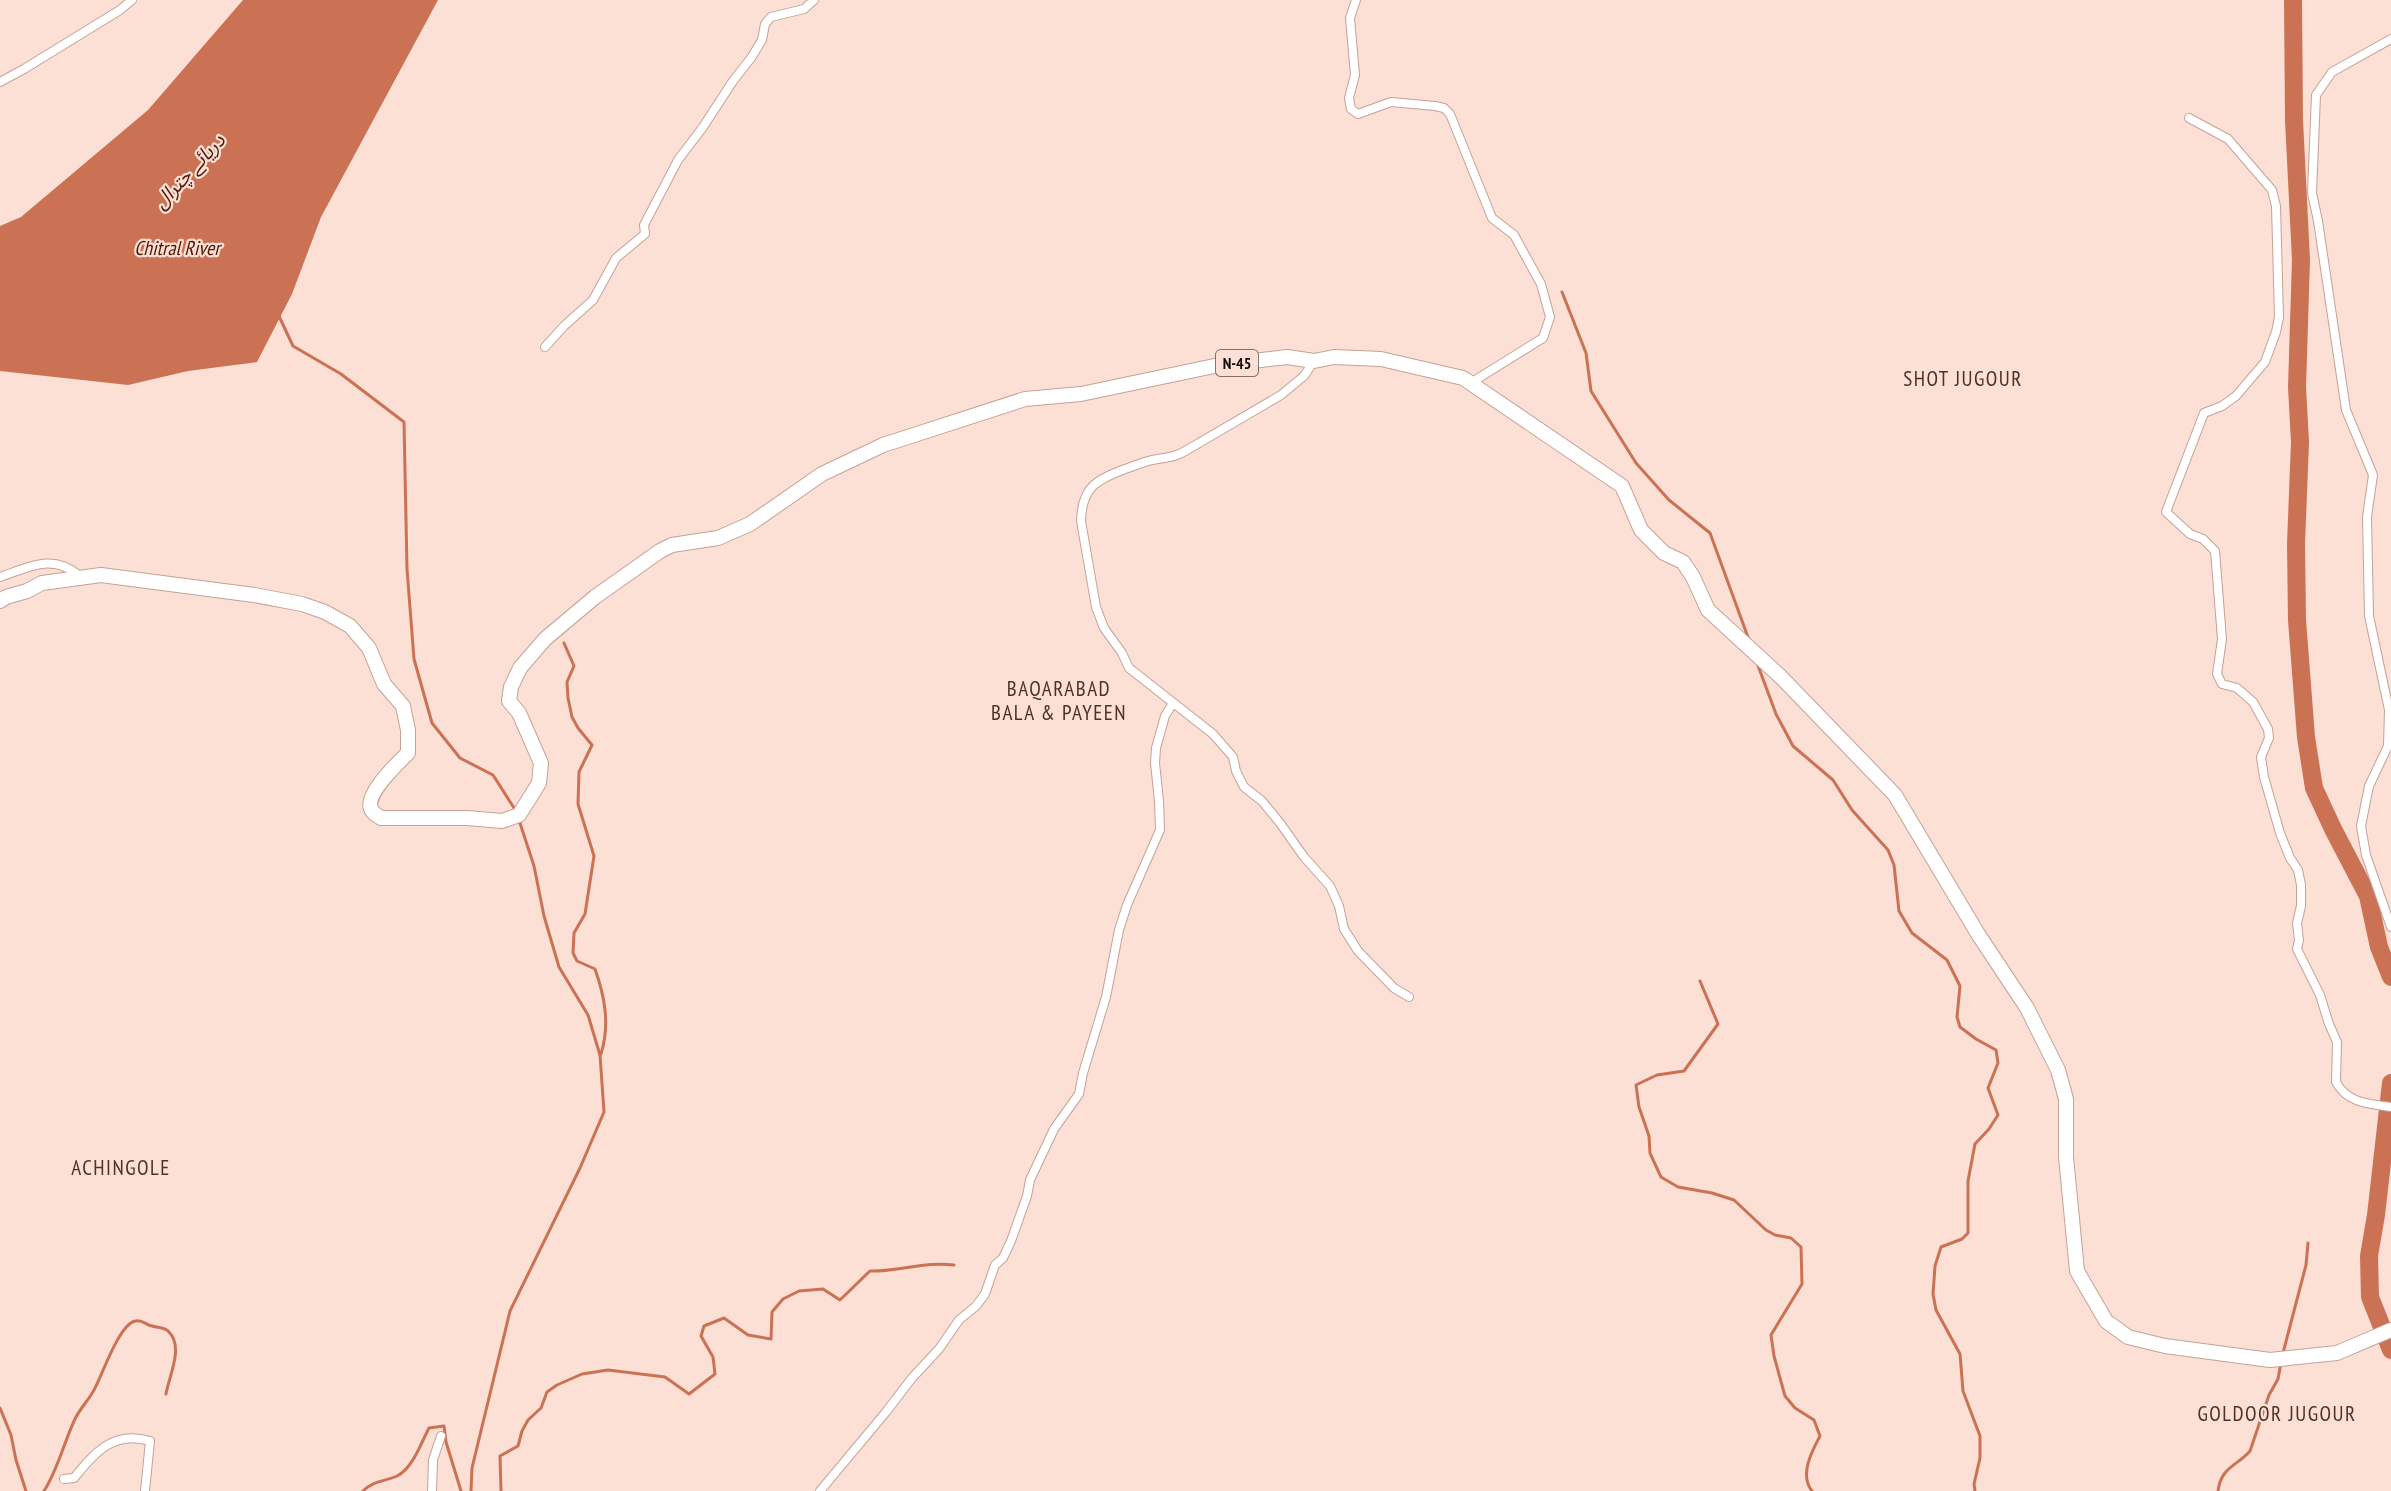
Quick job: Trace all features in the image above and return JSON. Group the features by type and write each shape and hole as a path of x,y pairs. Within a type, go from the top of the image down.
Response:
{"highway":[{"name":"N-45","path":"0,601 42,583 101,574 254,595 302,604 326,612 350,626 369,648 384,684 403,706 408,730 408,753 378,786 370,806 373,812 381,818 467,818 502,821 519,815 539,783 541,763 519,713 509,700 511,687 520,668 545,639 595,597 660,550 672,545 718,538 750,524 822,474 883,444 981,414 1000,405 1025,399 1081,394 1219,365 1287,357 1314,361 1334,357 1381,359 1462,378 1498,400 1537,430 1622,486 1641,530 1664,554 1683,562 1693,577 1708,610 1781,677 1895,795 1978,934 2027,1008 2058,1070 2066,1099 2066,1158 2077,1271 2106,1321 2128,1337 2156,1344 2270,1360 2337,1353 2391,1330"}],"street":[{"path":"0,82 120,10 132,0"},
{"path":"545,347 593,300 616,258 645,234 644,225 678,160 704,127 733,81 751,58 762,40 765,24 771,17 804,9 814,0"},
{"path":"1356,0 1350,18 1355,75 1349,98 1351,109 1358,114 1391,102 1410,102 1444,108 1450,114 1492,218 1514,235 1541,284 1550,317 1543,338 1469,384"},
{"path":"2391,39 2332,72 2316,94 2312,193 2346,410 2362,453 2373,474 2367,517 2369,616 2389,710 2388,746 2369,786 2361,826 2366,855 2391,927"},
{"path":"2189,118 2228,140 2272,190 2276,206 2279,317 2265,362 2235,396 2222,406 2204,413 2166,512 2190,534 2203,539 2215,551 2222,627 2217,674 2222,684 2237,688 2253,702 2268,729 2269,738 2261,757 2264,777 2280,833 2290,858 2298,870 2301,885 2297,949 2320,995 2328,1024 2337,1042 2336,1082 2349,1099 2370,1105 2391,1107"},
{"path":"1314,361 1304,376 1281,395 1188,450 1174,457 1151,460 1105,477 1092,485 1081,508 1081,521 1096,607 1104,628 1130,668 1213,734 1233,757 1236,771 1244,788 1262,801 1304,857 1330,886 1339,906 1344,929 1358,951 1394,988 1409,997"},
{"path":"0,577 32,565 54,564 68,566 80,576"},
{"path":"820,1491 912,1378 939,1349 959,1320 976,1306 985,1294 995,1265 1004,1258 1011,1241 1028,1197 1030,1180 1054,1129 1079,1094 1106,997 1119,930 1127,904 1160,830 1156,748 1165,716 1173,703"},
{"path":"64,1479 74,1478 94,1452 106,1444 135,1436 150,1441 145,1491"},
{"path":"432,1491 433,1460 441,1436"}],"water":[{"name":"Chitral River","path":"243,0 438,0 321,217 292,294 257,362 188,371 128,385 0,371 0,226 21,217 148,110"}],"waterway":[{"path":"2293,0 2294,120 2301,260 2297,387 2300,442 2296,544 2297,620 2306,737 2314,788 2368,896 2379,947 2391,977"},
{"path":"1562,292 1586,353 1591,391 1636,463 1669,500 1710,533 1749,640"},
{"path":"278,314 293,346 341,374 404,422 407,569 414,659 432,723 460,758 493,775 516,811"},
{"path":"564,643 574,666 567,682 572,717 592,745 579,772 578,804 594,856 585,914 574,933 573,953 577,961 595,969 601,990 606,1022 601,1054"},
{"path":"1757,663 1776,714 1793,746 1833,780 1852,810 1888,850 1894,865 1899,911 1912,933 1947,960 1960,986 1957,1017 1960,1027 1996,1050 1998,1063 1988,1088 1998,1115 1975,1144 1968,1181 1968,1233 1962,1239 1941,1247 1935,1266 1933,1294 1936,1310 1960,1354 1963,1391 1980,1436 1980,1458 1974,1484 1975,1491"},
{"path":"471,1491 472,1468 510,1311 580,1168 604,1112 600,1055 588,1015 559,967 544,916 534,866 519,820"},
{"path":"1700,981 1718,1024 1684,1071 1657,1075 1636,1085 1639,1107 1649,1136 1650,1153 1661,1177 1678,1187 1712,1193 1734,1200 1766,1230 1775,1235 1791,1238 1801,1247 1802,1284 1771,1335 1785,1396 1795,1408 1814,1420 1820,1436 1808,1463 1807,1478 1812,1491"},
{"path":"2391,1083 2369,1256 2370,1297 2391,1350"},
{"path":"2283,1353 2306,1265 2308,1243"},
{"path":"501,1491 500,1456 518,1446 528,1420 541,1408 547,1392 557,1385 582,1374 608,1370 665,1377 689,1394 715,1374 713,1357 701,1336 704,1326 724,1318 748,1335 771,1339 772,1312 783,1299 799,1291 823,1289 840,1300 870,1271 933,1264 954,1265"},
{"path":"44,1491 77,1415 93,1392 117,1340 129,1324 135,1321 166,1329 173,1338 174,1362 166,1394"},
{"path":"2218,1491 2222,1477 2250,1451 2269,1395 2278,1379 2281,1363"},
{"path":"0,1408 11,1435 26,1491"},
{"path":"363,1491 371,1485 403,1472 416,1455 429,1428 444,1426 446,1442 461,1491"}],"district":[{"name":"SHOT JUGOUR","path":"1963,378"},
{"name":"BAQARABAD BALA & PAYEEN","path":"1059,700"},
{"name":"ACHINGOLE","path":"121,1167"},
{"name":"GOLDOOR JUGOUR","path":"2277,1413"}],"water label":[{"name":"دریائے چترال","path":"189,171"}]}
